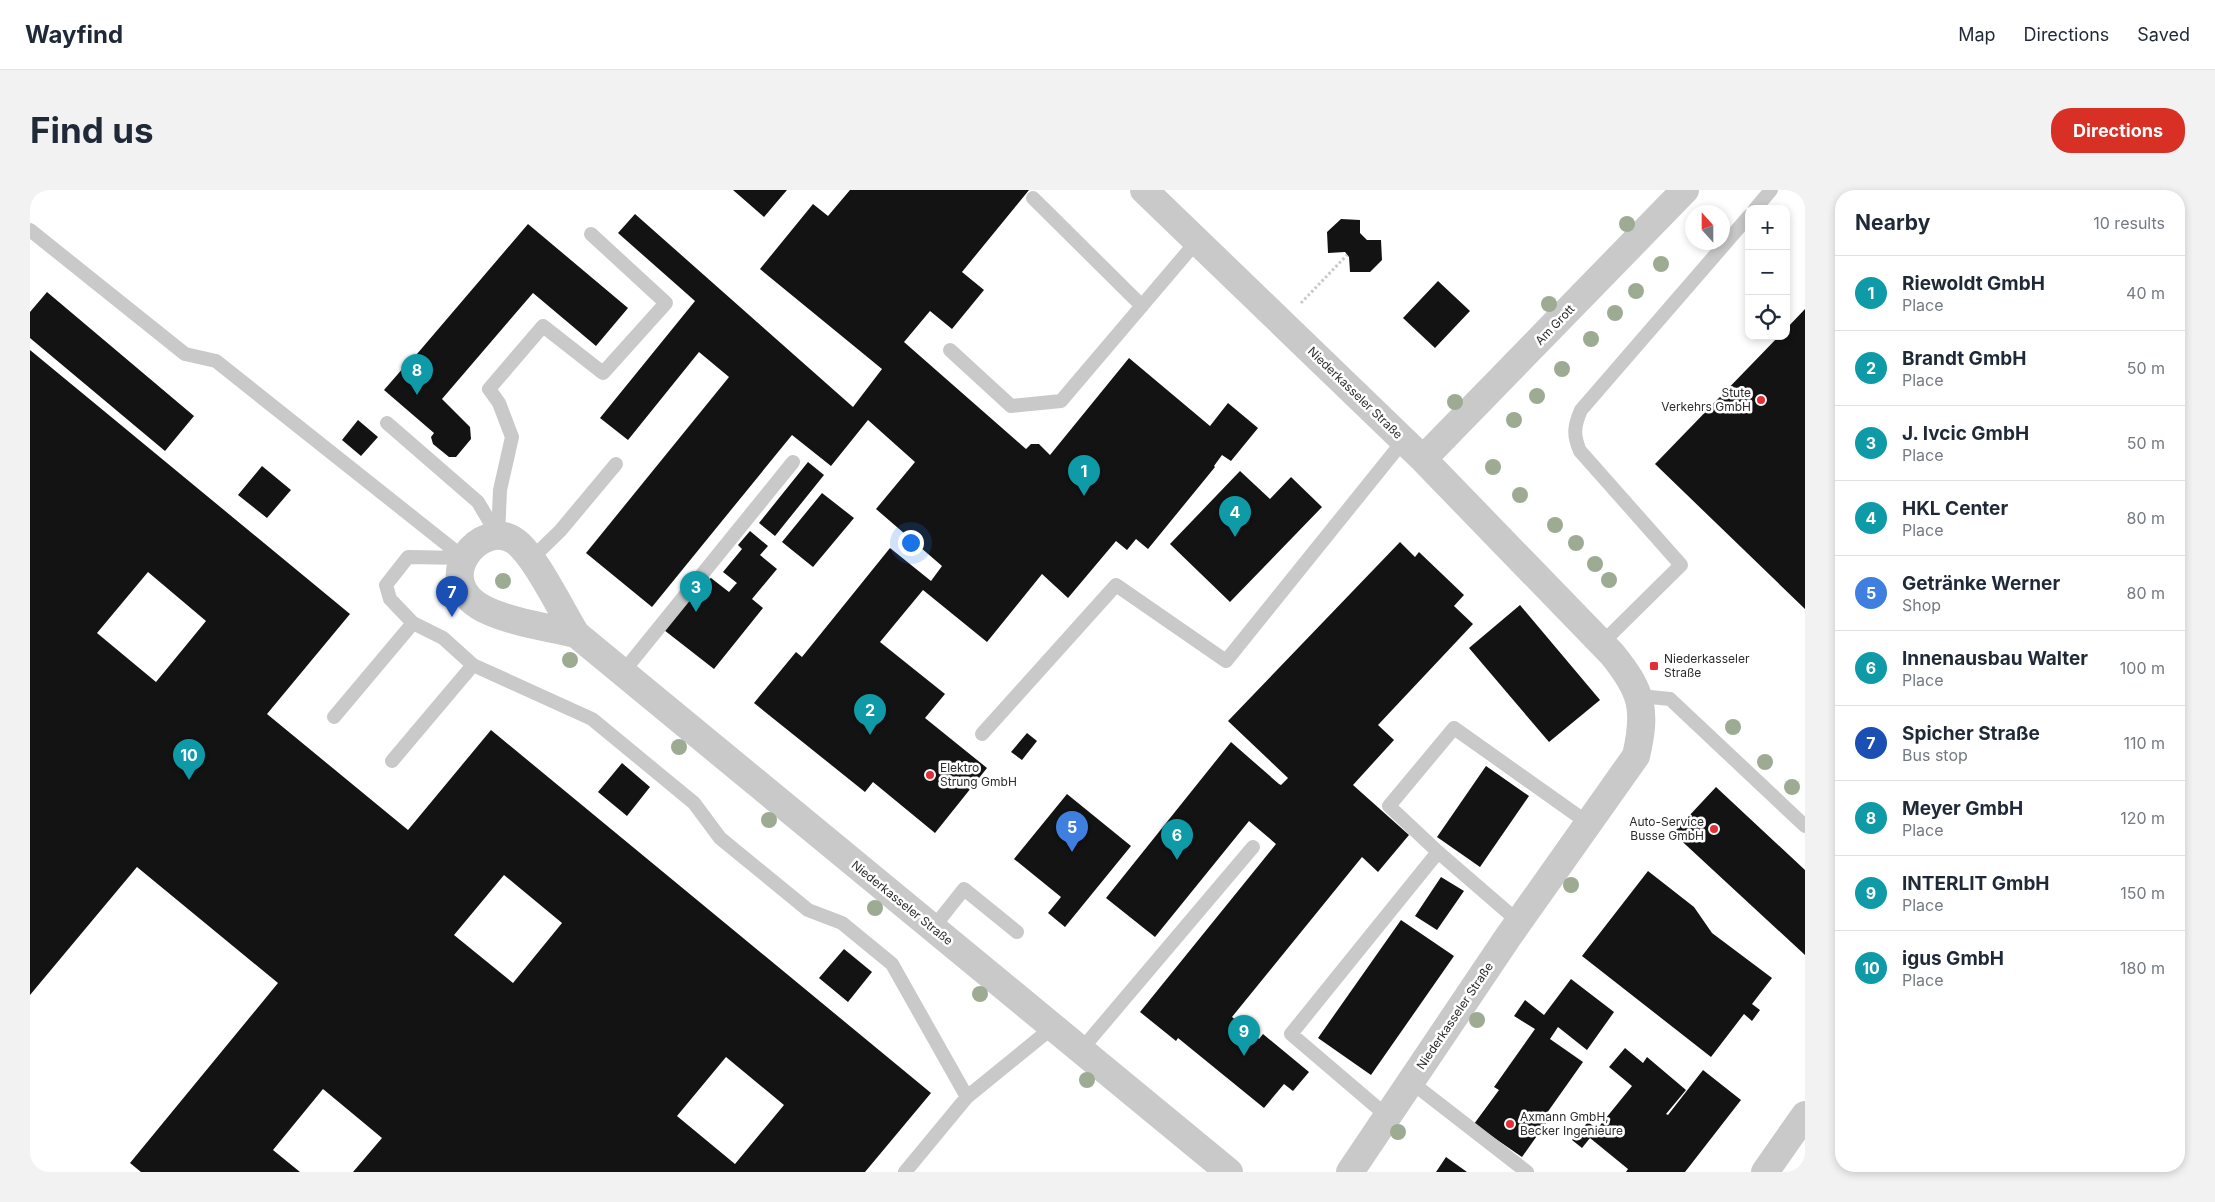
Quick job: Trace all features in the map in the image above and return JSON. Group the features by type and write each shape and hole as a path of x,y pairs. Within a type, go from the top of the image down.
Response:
{"street":[{"name":"Am Grott","path":"1414,449 1685,190"},
{"name":"Niederkasseler Straße","path":"1156,194 1197,241 1414,449 1602,643 1629,674 1640,696 1641,733 1636,756 1519,922 1350,1172"},
{"name":"Niederkasseler Straße","path":"498,536 504,536 515,541 531,560 576,634 1229,1172"},
{"path":"464,558 480,542 498,536"},
{"name":"Niederkasseler Straße","path":"464,558 459,572 460,583 465,592 482,608 499,615 576,634"},
{"path":"1765,1172 1805,1115"}],"lane":[{"path":"1758,205 1771,190"},
{"path":"1033,198 1142,306"},
{"path":"1602,643 1681,565 1580,451 1575,439 1574,425 1581,410 1745,221"},
{"path":"30,230 184,354 216,361 464,558"},
{"path":"498,536 500,490 512,437 499,403 489,389 543,326 604,373 666,303 591,234"},
{"path":"950,350 1011,406 1061,401 1197,241"},
{"path":"386,424 478,502 498,536"},
{"path":"982,734 1116,585 1226,661 1414,449"},
{"path":"622,672 793,462"},
{"path":"531,560 560,531 616,464"},
{"path":"464,558 408,557 386,585 390,599 413,623 443,638 473,665 592,720 694,803 720,838 808,910 842,923 892,964 968,1097"},
{"path":"334,717 413,623"},
{"path":"392,761 473,665"},
{"path":"1640,696 1670,699 1805,826"},
{"path":"1519,922 1438,852 1389,806 1454,728 1588,824"},
{"path":"1081,1050 1253,847"},
{"path":"1387,1116 1291,1034 1438,852"},
{"path":"933,928 964,889 1017,932"},
{"path":"905,1172 968,1097 1053,1027"},
{"path":"1411,1082 1527,1172"}],"path":[{"path":"1282,323 1347,255"}],"building":[{"path":"733,190 787,190 764,217"},
{"path":"850,190 1029,190 962,272 984,290 952,329 930,311 904,342 1026,449 1031,444 1039,444 1050,455 1129,358 1210,426 1228,403 1258,428 1231,461 1222,455 1215,467 1148,549 1136,539 1127,550 1116,541 1068,598 1042,574 987,642 923,590 880,642 945,694 925,718 987,768 935,833 873,782 865,792 754,703 796,652 802,657 890,548 931,581 942,566 876,509 915,462 868,420 831,466 792,435 652,607 586,553 729,377 699,352 628,440 600,418 695,301 618,233 635,214 853,407 882,369 760,269 813,204 828,216"},
{"path":"1341,219 1360,220 1360,233 1367,240 1381,240 1382,260 1370,272 1350,272 1349,257 1345,252 1328,253 1327,232"},
{"path":"528,224 628,308 596,346 533,293 442,399 470,427 471,439 456,457 449,457 433,444 431,437 434,433 384,390"},
{"path":"1438,281 1470,311 1435,348 1403,318"},
{"path":"47,292 194,416 165,451 30,338 30,312"},
{"name":"Stute Verkehrs GmbH","path":"1805,309 1805,609 1655,464 1775,340 1790,340 1790,325"},
{"path":"30,350 350,614 267,714 408,830 491,730 931,1093 865,1172 353,1172 382,1138 323,1089 273,1150 300,1172 141,1172 130,1163 278,983 137,867 30,995","holes":["148,572 206,621 156,682 97,633","504,875 562,923 513,983 454,935","726,1057 784,1105 735,1164 677,1116"]},
{"path":"358,420 378,437 361,456 342,440"},
{"path":"808,462 824,475 775,536 759,523"},
{"path":"262,466 291,490 267,518 238,495"},
{"path":"1240,471 1270,499 1291,477 1322,507 1230,602 1170,544"},
{"path":"822,493 854,518 813,567 782,542"},
{"path":"750,531 768,546 760,555 777,569 752,599 763,608 714,669 664,630 701,584 711,578 729,592 737,583 723,572 742,549 738,545"},
{"path":"1400,542 1415,557 1419,552 1464,595 1454,606 1473,624 1378,725 1394,740 1353,785 1409,835 1378,872 1362,857 1232,1017 1259,1039 1263,1034 1309,1072 1293,1091 1284,1084 1264,1108 1178,1038 1176,1041 1140,1012 1276,844 1249,821 1155,937 1106,898 1231,742 1279,784 1281,785 1288,778 1228,721"},
{"path":"1520,605 1600,700 1549,742 1469,648"},
{"path":"1027,733 1037,741 1022,760 1011,752"},
{"path":"622,763 650,787 627,816 598,792"},
{"path":"1486,766 1529,796 1480,867 1437,837"},
{"path":"1716,787 1805,870 1805,955 1673,833"},
{"path":"1067,794 1131,846 1065,927 1048,913 1061,897 1014,859"},
{"path":"1648,871 1694,907 1712,933 1772,978 1752,1004 1760,1010 1752,1021 1744,1014 1711,1057 1582,956"},
{"path":"1441,877 1464,891 1437,930 1415,916"},
{"path":"1401,920 1454,956 1371,1075 1318,1038"},
{"path":"844,949 872,972 848,1002 819,978"},
{"path":"1571,979 1614,1012 1587,1050 1558,1027 1550,1039 1583,1062 1542,1120 1546,1123 1522,1157 1474,1124 1499,1090 1494,1087 1535,1029 1514,1016 1525,1000 1544,1015"},
{"path":"1625,1048 1643,1063 1647,1057 1686,1090 1666,1114 1668,1115 1703,1070 1741,1100 1685,1172 1626,1172 1628,1169 1590,1138 1582,1148 1572,1140 1588,1122 1597,1129 1632,1086 1609,1067"},
{"path":"1446,1157 1467,1172 1436,1172"}],"place":[{"name":"Meyer GmbH","path":"417,395"},
{"name":"Stute Verkehrs GmbH","path":"1761,400"},
{"name":"Riewoldt GmbH","path":"1084,496"},
{"name":"HKL Center","path":"1235,537"},
{"name":"J. Ivcic GmbH","path":"696,612"},
{"name":"Spicher Straße","path":"452,617"},
{"name":"Niederkasseler Straße","path":"1654,666"},
{"name":"Brandt GmbH","path":"870,735"},
{"name":"Elektro Strung GmbH","path":"930,775"},
{"name":"igus GmbH","path":"189,780"},
{"name":"Auto-Service Busse GmbH","path":"1714,829"},
{"name":"Getränke Werner","path":"1072,852"},
{"name":"Innenausbau Walter","path":"1177,860"},
{"name":"INTERLIT GmbH","path":"1244,1056"},
{"name":"Axmann GmbH, Becker Ingenieure","path":"1510,1124"}]}
